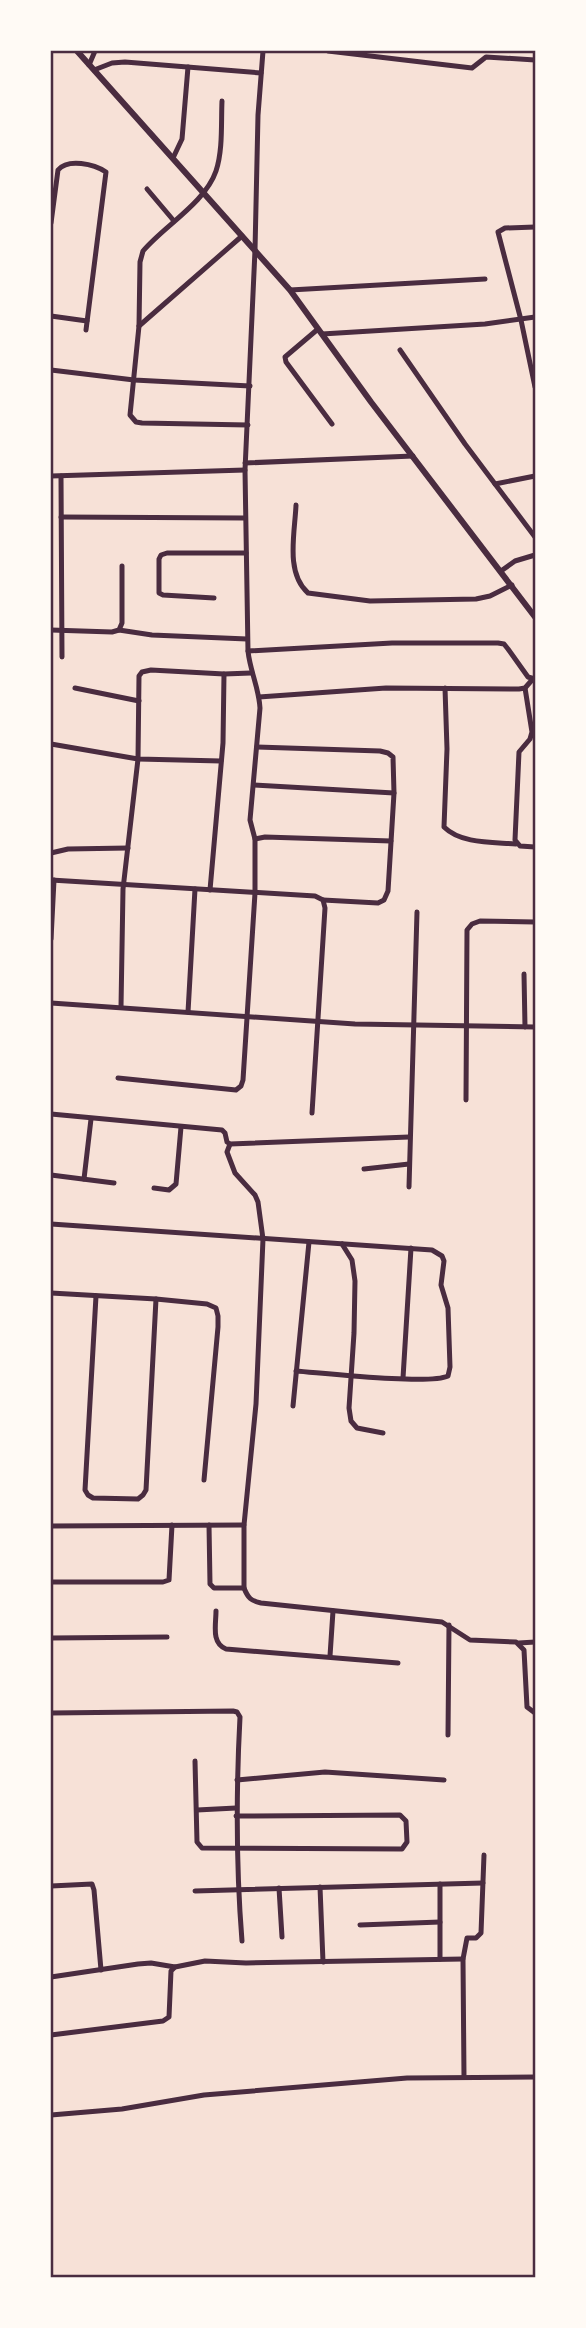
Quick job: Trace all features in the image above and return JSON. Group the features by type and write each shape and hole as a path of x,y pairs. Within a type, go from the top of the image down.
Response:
{"street":[{"path":"77,51 290,290 413,456 512,585 531,605 535,617"},
{"path":"91,67 95,51"},
{"path":"118,1078 236,1090 243,1080 256,893 255,838 250,820 259,697 251,673 248,651 244,518 258,115 263,51"},
{"path":"328,51 472,68 486,57 535,60"},
{"path":"392,58 393,51"},
{"path":"91,67 125,62 261,73"},
{"path":"173,158 182,139 188,67"},
{"path":"222,101 218,164 214,177 204,193 143,251 140,262 139,326 130,415 136,422 248,425"},
{"path":"51,223 58,170 63,164 99,168 106,172 86,330"},
{"path":"147,188 174,221"},
{"path":"535,228 505,228 498,232 522,320 535,387"},
{"path":"139,326 242,236"},
{"path":"290,290 485,279"},
{"path":"51,316 87,321"},
{"path":"332,424 286,362 285,356 320,332 485,324 535,317"},
{"path":"400,350 535,537"},
{"path":"51,370 134,380 250,386"},
{"path":"51,476 413,456"},
{"path":"61,476 62,657"},
{"path":"495,484 535,476"},
{"path":"296,505 293,558 301,587 308,593 370,601 477,599 512,585"},
{"path":"61,517 244,518"},
{"path":"215,598 159,593 161,555 246,553"},
{"path":"501,571 515,561 535,555"},
{"path":"119,630 122,566"},
{"path":"51,630 119,630 152,635 247,639"},
{"path":"248,651 392,643 498,643 504,645 528,677 534,679 525,688 386,688 259,697"},
{"path":"121,1007 124,885 138,759 139,676 150,670 251,673"},
{"path":"210,890 221,761 224,674"},
{"path":"75,688 139,701"},
{"path":"445,688 447,750 444,827 466,839 535,847"},
{"path":"516,844 519,752 530,739 532,732 525,688"},
{"path":"51,744 138,759 221,761"},
{"path":"51,939 52,880 316,896 323,900 378,904 384,900 388,891 394,793 393,757 388,752 257,747"},
{"path":"254,785 394,793"},
{"path":"255,838 391,841"},
{"path":"51,853 68,849 128,848"},
{"path":"188,1012 195,889"},
{"path":"313,1113 325,908 323,900"},
{"path":"409,1187 417,912"},
{"path":"467,1100 467,930 480,921 535,922"},
{"path":"524,974 525,1027"},
{"path":"51,1003 318,1021 535,1027"},
{"path":"51,1114 222,1130 230,1144"},
{"path":"84,1180 91,1119"},
{"path":"154,1188 169,1189 176,1184 181,1127"},
{"path":"230,1144 409,1137"},
{"path":"230,1144 227,1152 232,1168 258,1202 263,1239 256,1404 244,1525 244,1588 251,1601 442,1622 470,1640 535,1642"},
{"path":"364,1168 409,1164"},
{"path":"51,1175 114,1183"},
{"path":"51,1224 438,1252 444,1261 441,1279 448,1308 448,1376 439,1379 403,1378 296,1371"},
{"path":"293,1406 309,1242"},
{"path":"342,1244 352,1260 355,1281 349,1408 351,1421 358,1428 383,1433"},
{"path":"403,1378 411,1248"},
{"path":"51,1293 156,1299 207,1304 216,1308 218,1316 204,1480"},
{"path":"96,1296 85,1490 93,1498 138,1499 146,1490 156,1299"},
{"path":"51,1582 169,1580 172,1525"},
{"path":"209,1525 209,1584 214,1588 244,1588"},
{"path":"51,1526 244,1525"},
{"path":"216,1611 216,1641 220,1647 226,1649 398,1663"},
{"path":"330,1656 333,1611"},
{"path":"448,1735 449,1625"},
{"path":"51,1637 167,1637"},
{"path":"519,1643 524,1650 527,1707 535,1713"},
{"path":"51,1713 237,1712 240,1717 236,1816 242,1941"},
{"path":"195,1761 199,1846 237,1850 304,1847 402,1849 407,1842 406,1821 400,1815 236,1816"},
{"path":"237,1780 325,1772 444,1780"},
{"path":"197,1810 236,1808"},
{"path":"464,2077 463,1959 466,1941 481,1933 484,1855"},
{"path":"195,1891 483,1883"},
{"path":"51,1886 92,1884 101,1970"},
{"path":"440,1884 440,1959"},
{"path":"320,1887 323,1962"},
{"path":"279,1888 282,1937"},
{"path":"360,1924 440,1922"},
{"path":"51,1977 151,1963 175,1968 205,1961 246,1963 463,1959"},
{"path":"51,2035 163,2021 169,2017 171,2011 169,1976 175,1968"},
{"path":"51,2115 122,2109 204,2095 407,2078 535,2077"}]}
